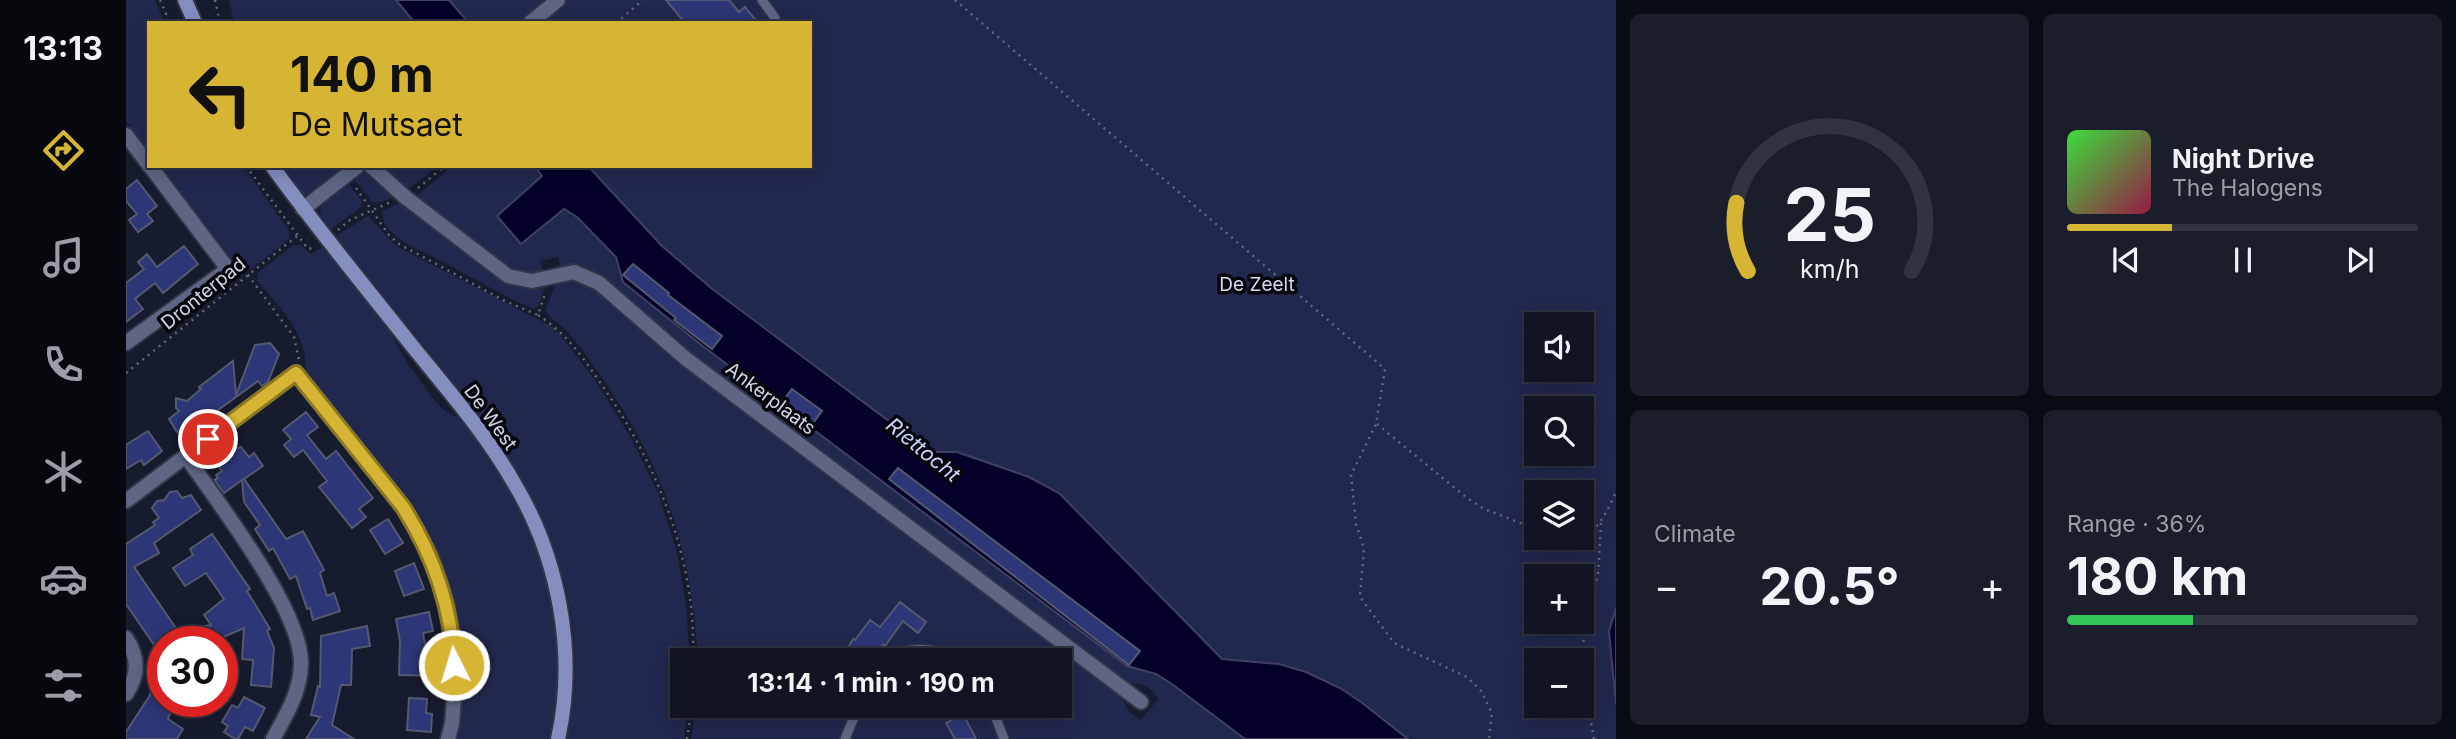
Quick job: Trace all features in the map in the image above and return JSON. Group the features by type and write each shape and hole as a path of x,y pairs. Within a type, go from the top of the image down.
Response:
{"main road":[{"path":"188,2 194,21"},
{"name":"De West","path":"273,168 303,209 478,428 527,508 551,568 563,634 565,694 558,739"}],"street":[{"path":"532,21 558,0"},
{"path":"126,135 147,162"},
{"path":"126,343 228,269 151,168"},
{"path":"303,209 355,168"},
{"name":"Ankerplaats","path":"373,168 405,197 508,276 532,281 574,272 599,283 685,358 1142,702"},
{"path":"126,501 296,373 403,507 431,556 447,604 453,645 455,686 448,739"},
{"path":"186,456 272,583 295,634 301,664 294,701 273,739"},
{"path":"126,638 133,649 138,667 126,694"}],"lane":[{"path":"762,0 775,18"},
{"path":"845,739 854,718"},
{"path":"995,718 1004,739"}],"path":[{"path":"160,0 169,21"},
{"path":"215,0 220,21"},
{"path":"618,21 643,0"},
{"path":"955,0 1385,369 1377,424 1351,475 1356,524 1364,548 1360,597 1394,643 1467,677 1481,691 1492,713 1489,739"},
{"name":"Dronterpad","path":"126,373 297,236 247,168"},
{"path":"405,197 442,168"},
{"path":"371,209 389,235 399,244 505,301 538,315 571,341 631,429 649,464 677,539 684,569 694,648"},
{"path":"228,269 248,275 294,337 300,357 296,373"},
{"path":"538,315 551,278"},
{"path":"1377,424 1467,498 1484,509 1524,524"},
{"path":"1594,530 1601,523 1616,492"},
{"path":"1594,739 1593,720 1586,694 1584,622 1598,575 1601,523"},
{"path":"687,739 690,718"}],"green space":[{"path":"126,0 155,0 164,21 147,21 147,148 126,121"},
{"path":"229,0 396,0 413,21 234,21"},
{"name":"De Zeelt","path":"449,0 1616,0 1616,739 1408,739 1340,688 1306,672 1279,664 1222,659 1059,492 1047,485 925,448 711,288 662,246 590,168 812,168 812,21 467,21"},
{"path":"163,168 244,168 290,232 289,239 250,270 239,268"},
{"path":"284,168 337,168 341,173 314,194 303,194"},
{"path":"381,168 435,168 406,191"},
{"path":"450,168 536,168 542,176 521,244 564,208 577,217 616,257 623,282 704,347 1127,666 1156,674 1245,739 691,739 694,718 1072,718 1072,658 1120,694 1129,712 1141,720 1159,698 1147,686 1123,681 689,354 597,275 577,267 561,269 558,257 540,261 543,274 511,272 414,198"},
{"path":"358,174 371,175 396,196 378,203 372,202 355,180"},
{"path":"348,183 362,201 361,207 331,229 320,215 321,205"},
{"path":"403,202 474,257 546,285 538,306 533,309 520,303 399,238 385,224 382,211"},
{"path":"368,216 396,246 551,326 594,379 631,438 658,493 677,552 686,605 689,648 670,648 670,718 686,718 684,739 567,739 575,682 573,629 564,580 547,533 525,487 467,400 336,236"},
{"path":"293,245 300,245 311,254 324,246 377,312 432,397 444,410 461,419 471,429 511,491 540,558 555,629 556,702 550,739 454,739 462,664 457,620 446,580 409,506 305,372 305,358 298,333 257,280 258,273"},
{"path":"574,279 588,282 655,341 1059,648 697,648 682,547 659,479 625,412 603,379 567,331 545,310 556,283"}],"water":[{"path":"396,0 449,0 467,21 413,21"},
{"name":"Riettocht","path":"536,168 590,168 662,246 711,288 925,448 935,452 957,452 1029,477 1059,493 1222,659 1279,664 1306,672 1340,688 1408,739 1245,739 1156,674 1127,666 704,347 623,282 616,257 577,217 564,209 521,244 497,216 542,176"},
{"path":"1616,608 1616,704 1609,631"}],"building":[{"path":"666,0 729,0 739,12 745,7 756,21 683,21"},
{"path":"137,180 157,206 147,214 153,221 138,232 129,220 137,214 126,201 126,189"},
{"path":"184,246 198,264 163,293 155,283 135,299 143,309 126,322 126,283 144,269 138,262 147,254 157,267"},
{"path":"633,264 722,336 712,349 623,275"},
{"path":"270,343 279,354 268,382 262,386 258,381 192,429 188,424 177,432 169,419 179,411 176,408 176,398 187,401 201,389 199,387 233,361 236,395 255,345"},
{"path":"792,389 822,411 813,423 783,401"},
{"path":"306,412 318,427 307,435 326,459 336,451 373,498 359,509 366,517 352,528 319,487 327,481 303,450 294,457 284,445 291,439 283,430"},
{"path":"148,431 162,451 144,465 141,460 126,469 126,445"},
{"path":"241,447 249,457 254,453 263,466 244,479 286,539 303,531 324,570 320,573 327,596 334,593 340,611 313,620 296,576 290,579 273,548 269,551 255,529 260,525 244,502 242,480 224,493 214,480 222,471 217,464 221,458"},
{"path":"898,468 1140,651 1129,665 889,479"},
{"path":"177,491 182,498 191,495 201,510 154,543 159,553 134,567 175,626 147,626 147,635 126,604 126,544 155,525 153,522 159,518 152,508 170,492"},
{"path":"388,519 403,543 385,554 370,530"},
{"path":"212,534 250,589 247,591 270,629 267,631 274,648 271,687 251,685 253,660 242,659 244,628 238,631 238,626 206,626 211,625 204,615 224,599 206,573 185,586 173,568 193,555 190,549"},
{"path":"414,563 424,589 404,596 395,571"},
{"path":"900,602 926,622 918,633 903,621 885,646 883,644 880,648 848,648 870,620 880,627"},
{"path":"429,612 433,631 423,633 428,660 438,661 437,676 399,675 400,641 396,619"},
{"path":"367,626 370,646 352,649 351,685 341,685 332,725 354,739 306,739 320,717 311,715 318,686 320,687 321,636"},
{"path":"244,697 265,708 253,731 245,727 238,739 235,739 224,732 228,726 222,722 225,717 238,717 238,708"},
{"path":"409,698 427,699 426,713 432,714 431,732 407,730"},
{"path":"147,700 147,717 169,717 183,729 177,739 126,739 126,732"},
{"path":"955,718 965,718 976,739 955,739 946,723"}],"route":[{"path":"208,439 296,373 413,522 431,556 447,604 454,665"}]}
